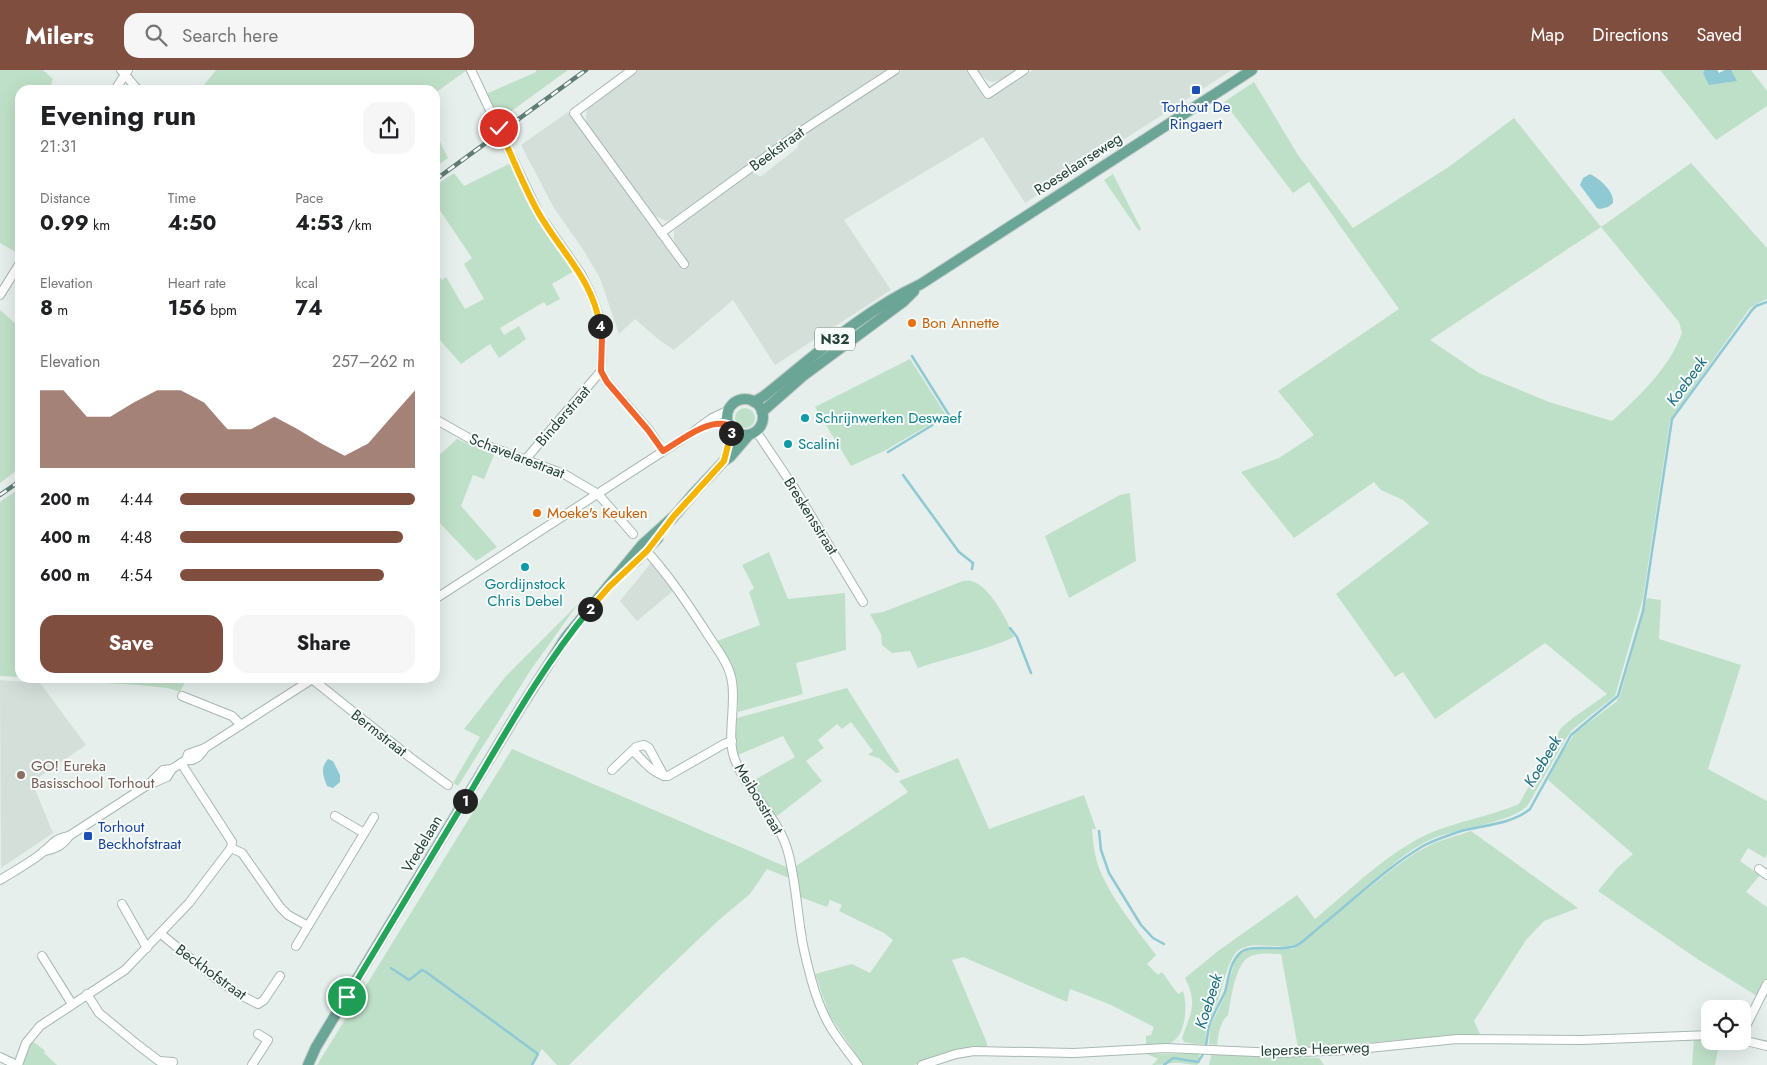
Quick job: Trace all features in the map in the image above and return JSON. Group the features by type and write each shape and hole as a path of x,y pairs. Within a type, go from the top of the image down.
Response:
{"main road":[{"name":"Roeselaarseweg","path":"754,402 845,331 898,294 921,284 1249,71"},
{"name":"Roeselaarseweg","path":"762,412 803,376 903,302 921,284"},
{"name":"N32","path":"727,411 730,405 741,399 754,402"},
{"path":"752,434 762,422 762,412 754,402"},
{"path":"727,411 730,428"},
{"name":"N32","path":"730,428 738,435 752,434"},
{"name":"Vredelaan","path":"724,461 730,444 730,428"},
{"name":"Vredelaan","path":"302,1065 316,1047 521,707 566,637 644,548 724,461 752,434"},
{"name":"Vredelaan","path":"308,1065 316,1047"}],"street":[{"path":"471,70 539,214 581,274 591,294 598,314 602,336 601,371 607,382 648,430 663,451"},
{"path":"632,70 574,113 684,264"},
{"name":"Beekstraat","path":"661,233 800,132 895,70"},
{"path":"972,70 988,94 1024,70"},
{"path":"118,85 125,72 134,85"},
{"path":"0,295 15,270"},
{"name":"Binderstraat","path":"525,460 601,371"},
{"name":"N32","path":"440,596 712,418 727,411"},
{"name":"Schavelarestraat","path":"440,422 474,441 564,474 598,494"},
{"name":"N32","path":"693,432 714,423 730,428"},
{"name":"Breskensstraat","path":"752,434 796,489 863,602"},
{"path":"598,494 633,534"},
{"name":"Meibosstraat","path":"644,548 681,594 725,662 732,680 734,700 732,741 734,756 740,770 780,831 788,850 798,900 804,948 815,990 831,1028 858,1065"},
{"path":"0,880 44,851 55,849 70,836 149,784 167,777 172,769 183,762 193,761 201,755 205,748 305,683"},
{"name":"Bermstraat","path":"319,683 390,742 448,785"},
{"path":"182,696 232,716 241,725"},
{"path":"633,751 656,773 668,776 732,741"},
{"path":"612,770 636,747 644,744 649,748 664,776"},
{"path":"183,762 232,842 231,848 242,853 284,911 308,926"},
{"path":"335,816 364,833"},
{"path":"296,946 374,817"},
{"name":"Beckhofstraat","path":"0,1057 18,1065 26,1043 40,1026 126,970 189,903 231,848"},
{"path":"1759,869 1767,875"},
{"path":"122,904 147,948"},
{"name":"Beckhofstraat","path":"161,934 208,972 240,995 258,1004 264,1000 280,976"},
{"path":"42,956 72,1004"},
{"path":"1751,1016 1767,984"},
{"path":"87,994 99,1013 138,1045 159,1061 173,1062"},
{"path":"252,1065 268,1040 258,1034"},
{"name":"Ieperse Heerweg","path":"922,1065 956,1054 974,1051 1074,1053 1166,1048 1277,1053 1349,1050 1456,1039 1582,1040 1701,1035"},
{"path":"1751,1042 1767,1046"}],"shaded area":[{"path":"637,70 888,70 796,129 672,219 666,221 653,215 587,125 587,110 592,103"},
{"path":"902,70 966,70 986,100 1033,70 1232,70 1025,203 983,137 844,220 891,290 775,365 733,300 674,350 635,319 619,334 600,278 554,208 521,145 568,112 682,270 689,265 674,240 674,231 678,226 753,172 760,177 797,148 801,137"},
{"path":"976,70 1016,70 993,82 987,80"},
{"path":"651,563 673,591 637,621 620,601"},
{"name":"GO! Eureka Basisschool Torhout","path":"0,680 15,681 15,683 40,683 86,745 32,782 53,833 1,868"}],"green space":[{"path":"0,70 43,70 53,79 51,85 15,85 15,252 0,243"},
{"path":"216,70 467,70 440,89 440,85 204,85"},
{"path":"536,70 568,70 499,120 486,94 536,72"},
{"path":"1660,70 1705,70 1703,73 1710,85 1727,83 1731,70 1751,70 1767,91 1767,106 1716,140"},
{"path":"1254,82 1298,155 1353,228 1450,166 1514,118 1601,227 1691,163 1767,248 1767,299 1750,308 1670,420 1643,598 1615,696 1572,730 1528,805 1520,811 1497,821 1443,835 1423,843 1398,860 1304,939 1293,945 1255,945 1241,949 1235,954 1227,971 1217,1004 1208,1025 1206,1044 1195,1044 1184,1042 1182,1038 1192,1008 1191,995 1185,978 1218,951 1297,895 1315,919 1384,861 1413,842 1439,830 1519,804 1561,728 1607,694 1545,643 1435,719 1403,672 1395,677 1336,594 1429,523 1403,500 1381,490 1374,482 1294,538 1241,472 1279,458 1314,435 1278,391 1399,309 1309,182 1293,193 1224,102","holes":["1601,227 1679,322 1682,333 1669,359 1643,391 1612,421 1549,402 1479,373 1430,340"]},
{"path":"440,142 448,158 440,164"},
{"path":"511,163 519,184 539,220 574,271 552,284 560,299 547,306 544,302 500,328 504,335 519,326 526,339 499,358 490,344 461,364 440,340 440,277 442,280 446,277 465,309 484,299 464,264 472,258 440,210 440,183 454,173 464,186"},
{"path":"1113,174 1141,229 1139,231 1104,180"},
{"path":"0,310 15,323 15,472 0,483"},
{"path":"910,359 946,415 884,451 851,466 815,407"},
{"path":"745,408 752,411 755,418 752,425 745,428 738,425 735,418 738,411"},
{"path":"457,439 494,455 484,479 473,475 461,506 497,547 476,561 440,523 440,454"},
{"path":"15,492 15,677 0,676 0,502"},
{"path":"1130,493 1136,561 1069,598 1045,536 1120,495"},
{"path":"769,552 788,599 845,593 846,650 796,663 803,694 738,712 738,690 735,674 717,641 760,625 749,592 754,588 742,565"},
{"path":"963,581 971,581 978,584 991,596 1014,637 918,668 910,651 892,653 882,645 881,634 870,614 883,612"},
{"path":"1647,598 1661,600 1659,639 1741,665 1708,769 1767,801 1767,854 1765,858 1748,848 1740,861 1760,875 1746,892 1767,907 1767,978 1757,996 1699,960 1598,891 1617,868 1633,854 1548,780 1558,759 1575,733 1616,702 1620,696"},
{"path":"578,604 530,671 458,786 453,783 480,737 464,729 506,676"},
{"path":"106,683 184,683 180,692 168,688"},
{"path":"847,688 900,772 896,773 879,758 868,755 873,751 851,722 842,729 837,724 818,740 824,748 806,761 822,781 777,816 773,814 751,782 795,757 783,736 738,755 735,745 737,718"},
{"path":"512,749 789,868 791,879 767,869 750,894 720,919 569,1065 557,1065 542,1049 532,1065 317,1065"},
{"path":"958,758 989,829 1084,795 1096,829 1092,829 1096,858 1107,885 1156,955 1147,964 1158,975 1162,972 1178,994 1183,991 1185,997 1184,1020 1175,1040 1165,1045 1146,1045 1146,1036 1151,1035 1154,1027 1109,1004 1070,989 1067,1002 963,957 952,960 987,1043 987,1048 960,1050 914,1065 863,1065 830,1016 815,974 852,964 870,973 893,940 884,933 839,911 842,905 830,900 827,907 800,897 796,866 908,792 899,781"},
{"path":"1471,831 1578,908 1544,921 1526,940 1474,1021 1480,1034 1298,1048 1281,954 1256,954 1244,961 1240,967 1234,983 1228,1015 1221,1025 1217,1045 1209,1044 1210,1027 1223,1000 1235,961 1240,954 1245,950 1251,949 1293,949 1394,868 1417,852 1434,843"},
{"path":"1694,1039 1701,1040 1701,1050 1718,1050 1715,1065 1692,1065"},
{"path":"32,1042 45,1051 44,1053 57,1065 21,1065 29,1044"},
{"path":"1212,1053 1319,1058 1324,1065 1209,1065"},
{"path":"1147,1054 1199,1054 1200,1062 1197,1065 1175,1063 1152,1065 1158,1059"}],"water":[{"path":"1705,70 1717,70 1719,73 1731,70 1737,81 1709,85 1703,73"},
{"path":"1590,174 1602,182 1609,190 1613,203 1608,207 1597,208 1580,185 1583,178"},
{"path":"328,759 333,761 340,775 340,782 333,788 327,786 323,775 323,769"}],"waterway":[{"name":"Koebeek","path":"1164,1065 1173,1058 1198,1062 1205,1049 1209,1026 1225,992 1231,966 1240,953 1245,950 1258,948 1289,948 1295,946 1305,940 1383,874 1423,846 1458,832 1514,818 1530,809 1571,735 1618,696 1643,611 1672,419 1752,310 1756,306 1767,302"},
{"path":"888,452 949,415 912,356"},
{"path":"903,475 959,552 973,563 972,569"},
{"path":"1010,628 1017,637 1031,673"},
{"path":"1099,831 1101,850 1109,873 1141,925 1153,938 1164,944"},
{"path":"391,968 409,980 422,970 426,972 538,1054 532,1065"}],"railway":[{"path":"440,176 586,70"},
{"path":"0,495 15,484"}],"place":[{"name":"Torhout De Ringaert","path":"1196,90"},
{"name":"Bon Annette","path":"912,323"},
{"name":"Schrijnwerken Deswaef","path":"805,418"},
{"name":"Scalini","path":"788,444"},
{"name":"Moeke's Keuken","path":"537,513"},
{"name":"Gordijnstock Chris Debel","path":"525,567"},
{"name":"GO! Eureka Basisschool Torhout","path":"21,775"},
{"name":"Torhout Beckhofstraat","path":"88,836"}],"route":[{"path":"347,997 521,707 566,637 609,587 647,551 674,516 724,461 730,444 732,431 728,425 714,423 693,432 663,451 648,430 607,382 601,371 602,336 598,314 591,294 581,274 539,214 499,128"}]}
